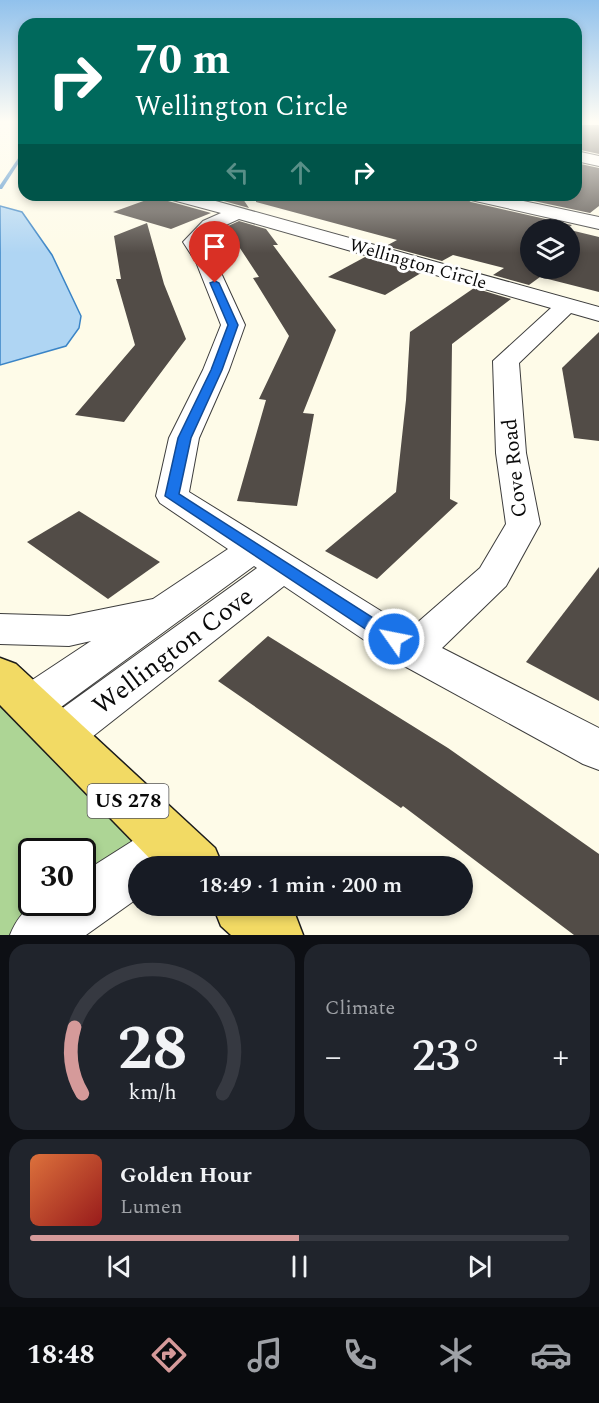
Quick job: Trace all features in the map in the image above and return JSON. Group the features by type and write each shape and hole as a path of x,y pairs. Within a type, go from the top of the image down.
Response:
{"main road":[{"name":"US 278","path":"31,705 184,856"},
{"path":"252,916 274,935"}],"street":[{"name":"Wellington Circle","path":"196,201 599,314"},
{"path":"498,201 599,223"},
{"path":"237,213 210,225 193,242 206,262 233,325 216,370 184,438 172,496 412,651 599,750"},
{"name":"Cove Road","path":"412,651 493,577 523,524 511,453 506,361 567,305"},
{"name":"Wellington Cove","path":"31,705 166,609 269,558"},
{"name":"Wellington Cove","path":"31,705 269,558"},
{"path":"0,629 69,631 166,609"},
{"path":"38,935 128,886"}],"green space":[{"path":"0,660 84,724 142,856 128,856 128,871 96,894 96,838 18,838 18,916 64,916 37,935 0,935"}],"water":[{"path":"0,206 22,212 52,255 81,316 79,328 66,346 0,365"}],"building":[{"path":"582,166 588,166 599,168 599,206 590,213 534,201 582,201"},
{"path":"143,201 168,201 211,213 171,229 113,212"},
{"path":"224,201 244,201 249,208"},
{"path":"256,201 469,201 546,219 520,219 520,279 537,279 529,285 493,275 504,268 453,255 442,261 386,246 397,240"},
{"path":"239,221 266,229 278,245 273,245 336,330 303,413 314,414 297,506 237,501 266,400 259,399 289,336 253,278 259,277 226,227"},
{"path":"147,223 164,284 186,339 124,422 75,415 135,345 116,279 121,279 114,236"},
{"path":"580,232 599,237 599,292 548,279 580,279"},
{"path":"365,257 421,273 385,295 328,277"},
{"path":"474,288 511,299 452,344 450,499 458,503 377,579 325,551 396,492 406,400 410,332"},
{"path":"599,332 599,441 574,438 562,368"},
{"path":"79,511 160,562 108,599 27,542"},
{"path":"599,567 599,701 526,662"},
{"path":"268,636 448,748 599,854 599,935 574,935 473,859 473,856 469,856 403,806 401,808 218,681"}],"waterway":[{"path":"0,188 15,166"}],"route":[{"path":"215,283 233,325 216,370 184,438 172,496 394,639"}]}
